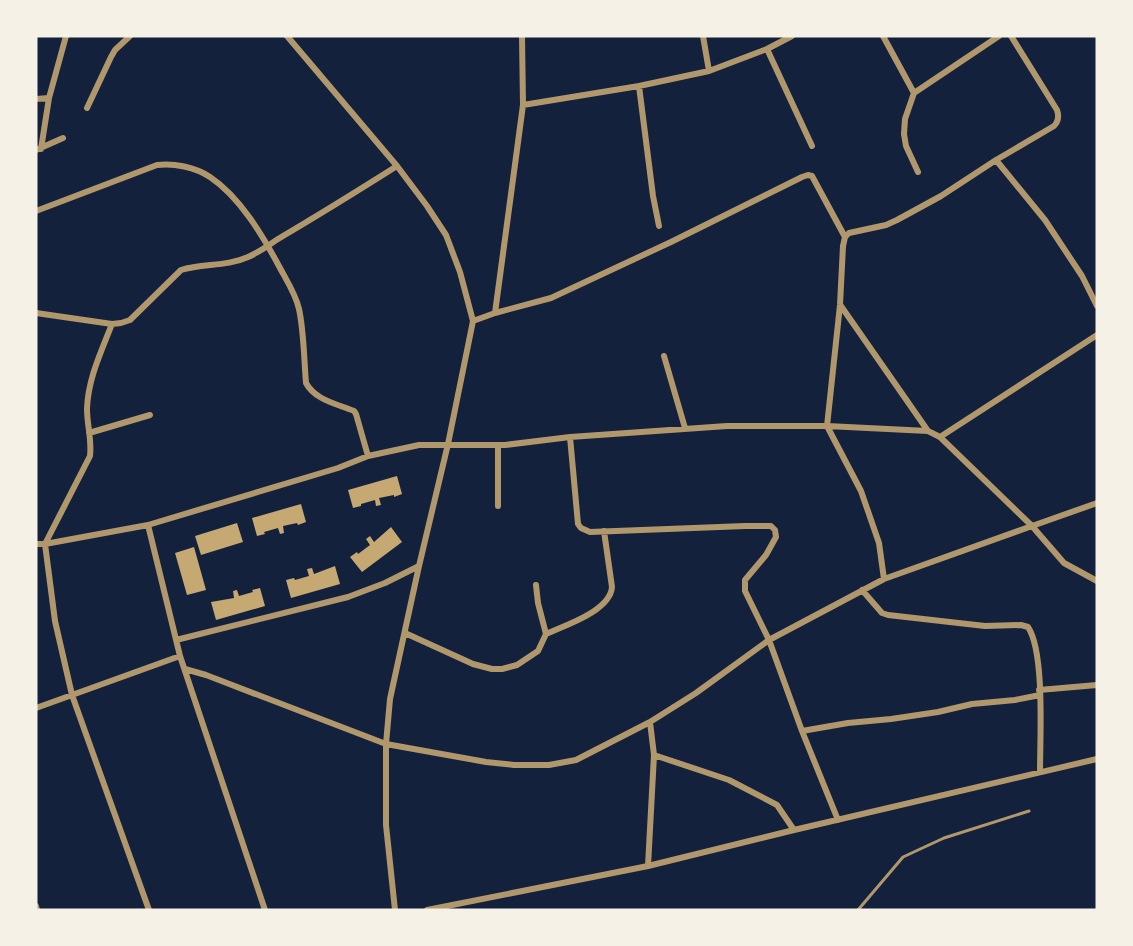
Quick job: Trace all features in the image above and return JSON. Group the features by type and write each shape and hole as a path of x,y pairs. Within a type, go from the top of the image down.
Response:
{"street":[{"path":"39,149 49,98 66,36"},
{"path":"87,108 115,50 130,36"},
{"path":"287,36 397,166 427,206 446,236 460,272 473,321 448,444 390,699 386,744 386,825 395,910"},
{"path":"495,313 523,105 522,36"},
{"path":"703,36 709,71"},
{"path":"523,105 639,86 709,71 792,36"},
{"path":"884,36 914,93"},
{"path":"918,172 906,146 904,134 905,119 914,93 999,36"},
{"path":"844,237 849,233 886,225 897,220 941,196 1054,126 1059,119 1057,110 1011,36"},
{"path":"767,48 812,146"},
{"path":"639,86 659,226"},
{"path":"36,99 49,98"},
{"path":"39,149 63,138"},
{"path":"996,160 1045,220 1082,276 1097,306"},
{"path":"36,211 157,165 191,168 208,176 226,189 261,234 291,288 299,309 306,383 318,397 354,411 368,456"},
{"path":"36,314 112,324 130,320 181,270 209,264 225,264 246,258 397,166"},
{"path":"473,321 551,298 802,177 812,176 844,237 840,305 827,426 861,491 879,543 884,579"},
{"path":"840,305 928,431"},
{"path":"112,324 90,385 87,411 92,446 90,456 45,544 55,621 72,695 149,910"},
{"path":"940,437 1097,335"},
{"path":"664,356 685,428"},
{"path":"89,433 150,415"},
{"path":"36,544 148,525 338,468 368,456 419,445 498,445 570,437 727,426 827,426 928,431 940,437 1032,526 1064,563 1097,582"},
{"path":"570,437 578,524 581,528 590,532 771,526 775,530 776,537 766,555 745,580 745,591 769,640 838,820"},
{"path":"498,445 498,506"},
{"path":"185,669 386,744 486,762 549,765 576,760 650,722 696,693 769,640 884,579 1097,502"},
{"path":"148,525 180,656 265,910"},
{"path":"546,633 579,620 604,604 611,593 604,531"},
{"path":"176,640 348,597 385,583 419,566"},
{"path":"405,633 492,669 517,665 538,651 546,633 536,585"},
{"path":"862,590 882,613 888,615 985,626 1021,625 1028,627 1036,652 1040,693 1040,772"},
{"path":"36,708 180,656"},
{"path":"802,731 938,712 972,704 1015,700 1040,693 1097,685"},
{"path":"648,866 654,755 650,722"},
{"path":"654,755 729,780 777,805 794,830"},
{"path":"428,910 648,866 1097,759"}],"lane":[{"path":"858,910 903,857 944,838 1029,811"}],"building":[{"path":"397,476 402,494 379,498 381,505 376,506 375,500 353,508 348,490"},
{"path":"301,504 306,522 283,526 284,533 280,534 278,528 257,536 252,518"},
{"path":"237,523 243,542 201,555 195,536"},
{"path":"391,527 402,542 362,572 350,557 370,545 366,539 370,536 374,542"},
{"path":"194,547 206,590 187,595 175,553"},
{"path":"335,566 340,584 291,598 286,580 309,576 307,569 312,568 314,574"},
{"path":"260,588 265,606 216,620 211,602 234,598 233,591 237,590 239,596"}]}
